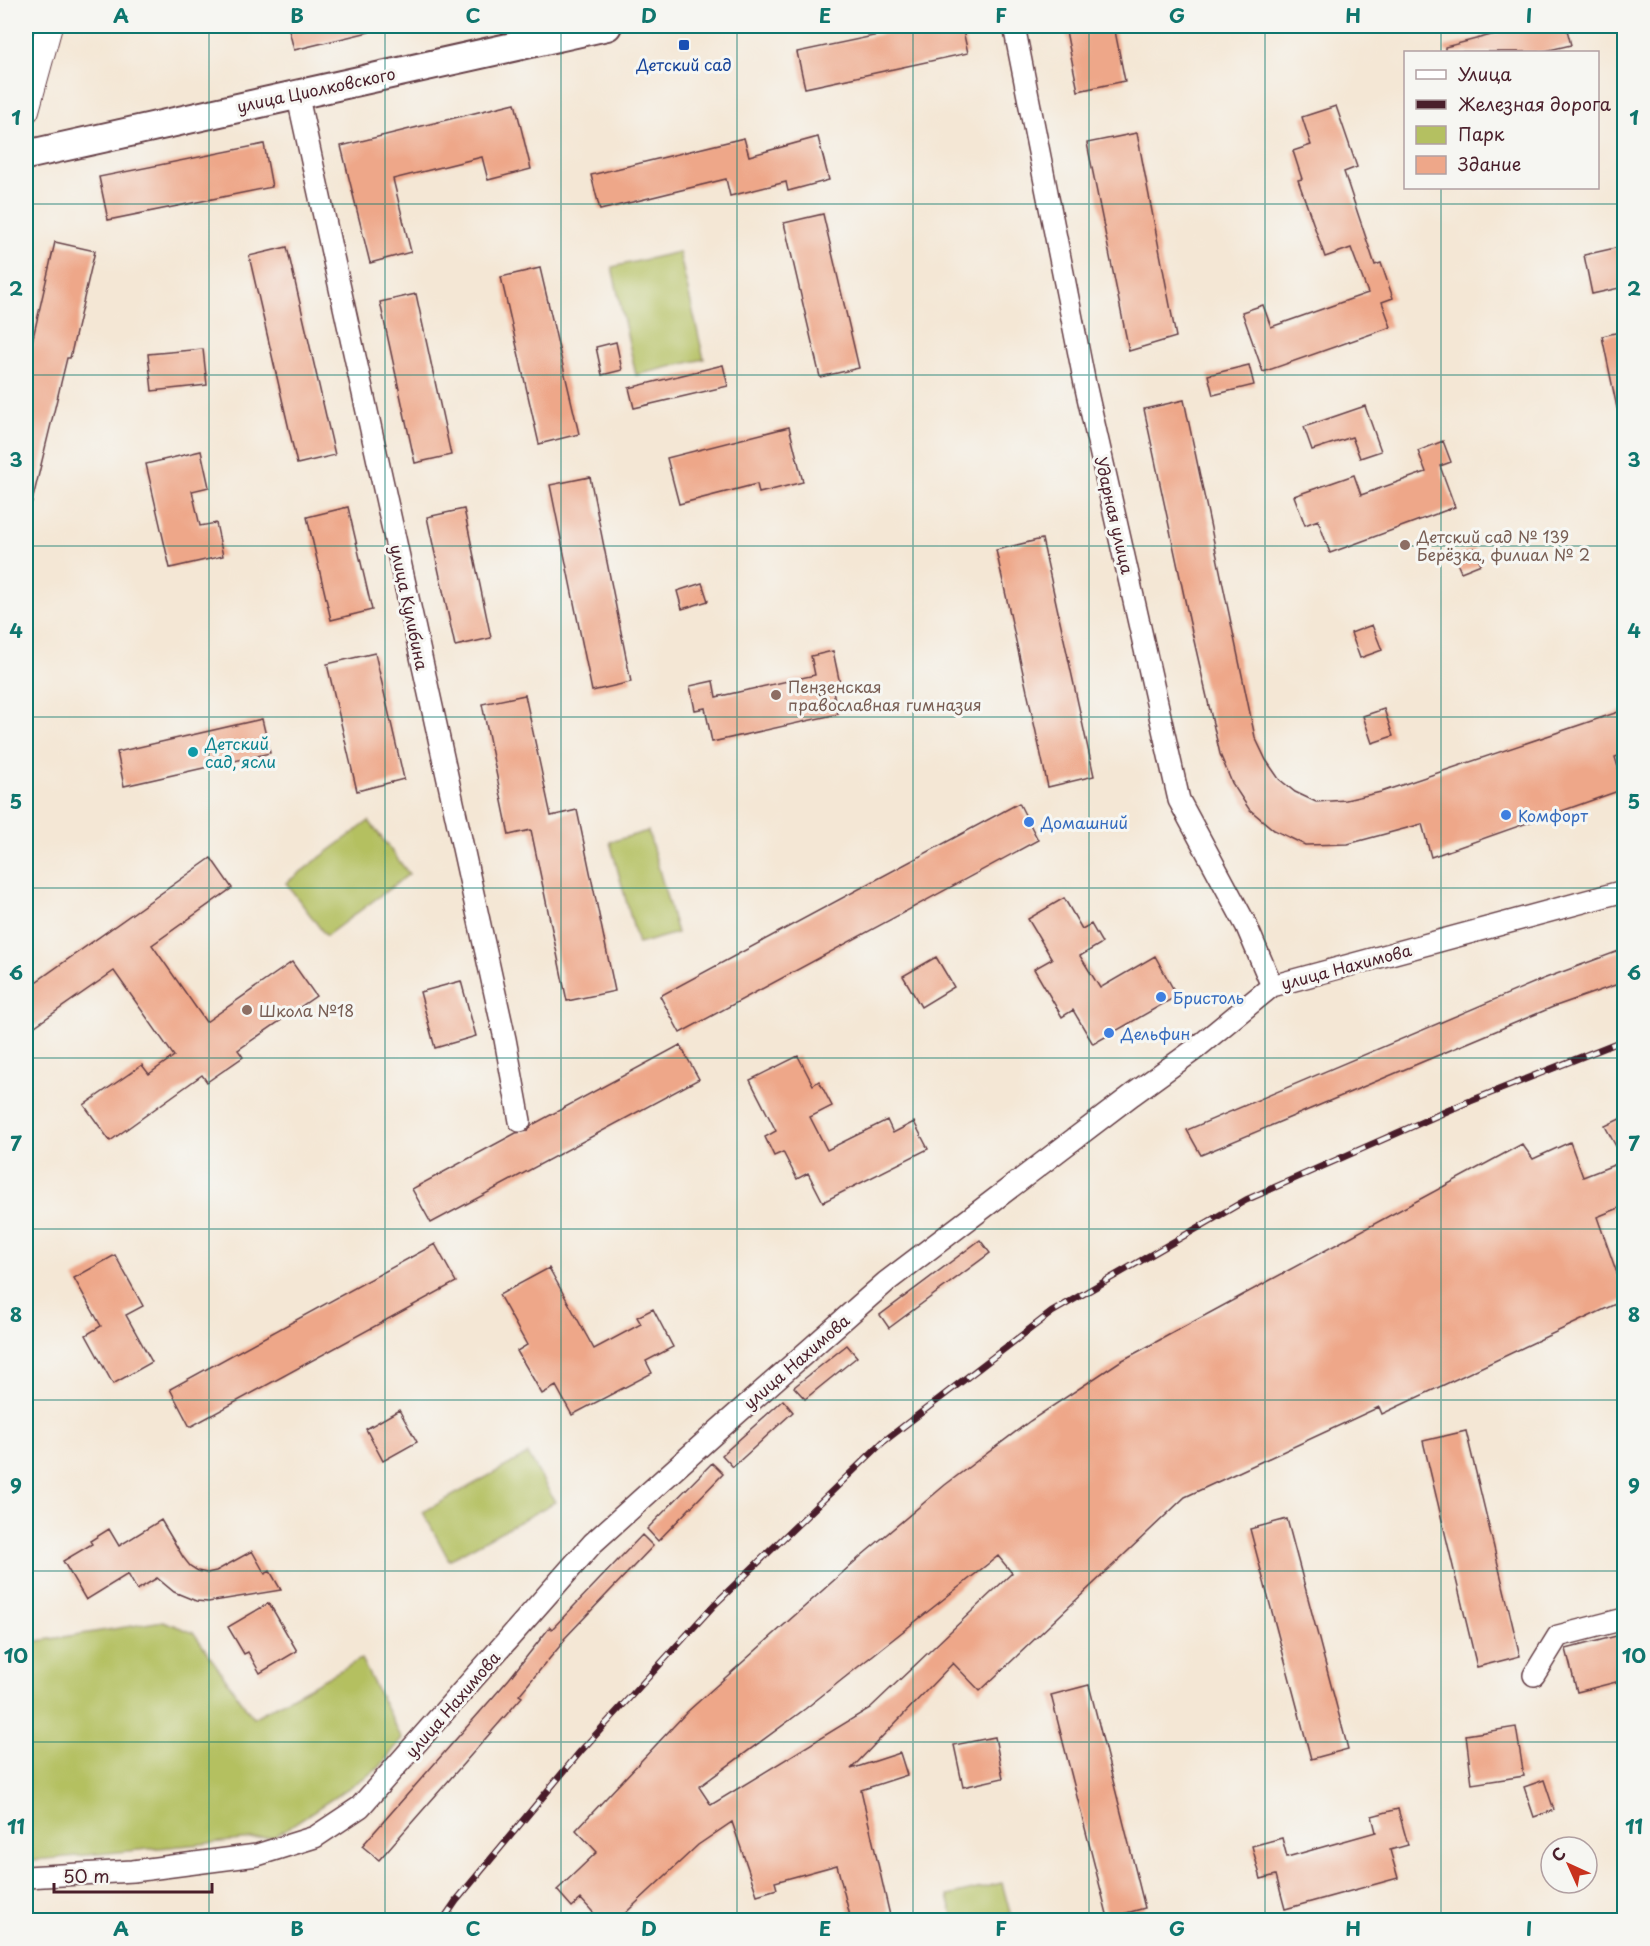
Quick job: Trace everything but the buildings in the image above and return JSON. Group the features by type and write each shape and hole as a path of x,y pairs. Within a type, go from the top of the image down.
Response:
{"main road":[{"name":"улица Циолковского","path":"26,154 607,26"}],"street":[{"path":"26,110 49,26"},
{"name":"Ударная улица","path":"1014,26 1085,384 1179,800 1246,925 1272,986"},
{"name":"улица Кулибина","path":"297,93 505,1038 520,1120"},
{"name":"улица Нахимова","path":"26,1877 133,1871 257,1855 315,1837 360,1807 594,1544 715,1433 886,1282 1194,1050 1272,986 1624,891"},
{"path":"1534,1675 1558,1636 1624,1619"}],"green space":[{"path":"679,252 704,359 636,375 612,267"},
{"path":"369,821 409,874 326,936 286,883"},
{"path":"648,831 677,933 638,944 610,842"},
{"path":"528,1454 555,1502 449,1560 423,1512"},
{"path":"163,1621 194,1633 253,1718 361,1659 402,1739 379,1768 274,1837 26,1861 26,1643"},
{"path":"1002,1883 1012,1920 954,1920 948,1896"}],"railway":[{"path":"443,1920 456,1901 580,1752 714,1605 883,1442 1052,1312 1246,1200 1463,1104 1624,1040"}],"place":[{"name":"Детский сад","path":"684,45"},
{"name":"Детский сад № 139 Берёзка, филиал № 2","path":"1405,545"},
{"name":"Пензенская православная гимназия","path":"776,695"},
{"name":"Детский сад, ясли","path":"193,752"},
{"name":"Комфорт","path":"1506,815"},
{"name":"Домашний","path":"1029,822"},
{"name":"Бристоль","path":"1161,997"},
{"name":"Школа №18","path":"247,1010"},
{"name":"Дельфин","path":"1109,1033"}]}
